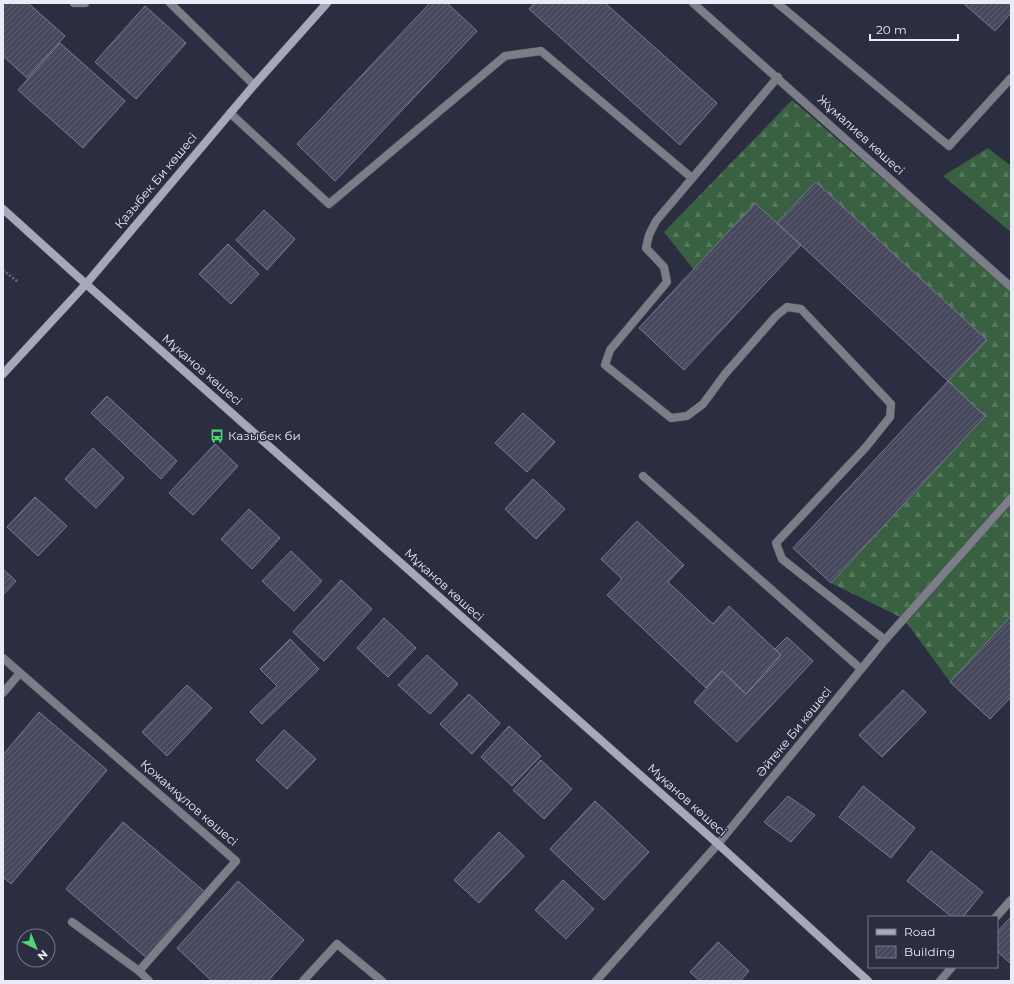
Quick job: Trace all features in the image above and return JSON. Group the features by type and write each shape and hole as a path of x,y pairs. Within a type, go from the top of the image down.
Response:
{"main road":[{"name":"Қазыбек Би көшесі","path":"3,374 86,284 254,85 327,3"},
{"name":"Мұқанов көшесі","path":"3,209 718,844 868,981"}],"street":[{"path":"74,3 85,3"},
{"path":"170,3 254,85"},
{"name":"Жұмалиев көшесі","path":"693,3 778,77 1011,286"},
{"path":"777,3 949,146 1011,78"},
{"path":"230,113 329,204 505,56 541,51 692,178"},
{"path":"778,77 656,221 647,241 646,248 664,267 667,282 610,350 605,365 671,418 687,416 703,404 725,374 776,316 787,307 801,309 891,404 890,417 866,447 776,543 782,559 885,640"},
{"path":"643,476 861,669"},
{"name":"Әйтеке Би көшесі","path":"596,981 718,844 885,640 1011,498"},
{"name":"Қожамқұлов көшесі","path":"3,658 236,861 138,971"},
{"path":"3,693 20,673"},
{"path":"997,916 1011,900"},
{"path":"72,922 138,971 149,981"},
{"path":"303,981 337,944 382,981"},
{"path":"940,981 951,968"}],"path":[{"path":"3,270 18,282"}],"green space":[{"path":"792,100 1011,290 1011,616 950,682 904,619 831,583 985,416 948,381 987,340 816,182 777,223 755,203 694,270 664,232"},
{"path":"988,148 1011,166 1011,232 943,176"}],"building":[{"path":"3,3 28,3 65,36 27,78 3,56"},
{"path":"430,3 447,3 477,31 335,181 297,144"},
{"path":"534,3 605,3 717,103 680,145 529,9"},
{"path":"963,3 1011,3 1011,13 995,31"},
{"path":"145,6 186,43 136,99 95,62"},
{"path":"60,43 125,101 83,148 18,90"},
{"path":"816,182 987,340 948,381 777,223"},
{"path":"755,203 801,245 684,370 639,328"},
{"path":"264,210 295,239 267,270 236,240"},
{"path":"228,244 259,274 231,304 199,274"},
{"path":"948,381 985,416 831,583 793,548"},
{"path":"107,396 177,461 161,479 91,413"},
{"path":"523,413 555,442 527,472 495,443"},
{"path":"215,444 238,466 193,515 169,493"},
{"path":"93,448 124,478 96,508 65,479"},
{"path":"533,479 565,509 536,539 505,509"},
{"path":"35,497 67,526 38,556 7,527"},
{"path":"249,509 280,538 252,569 221,539"},
{"path":"637,521 684,565 668,582 713,624 729,606 781,655 746,694 722,671 706,688 607,595 622,579 601,559"},
{"path":"291,551 322,581 294,611 262,581"},
{"path":"3,569 16,581 3,595"},
{"path":"341,580 372,609 324,661 293,632"},
{"path":"1011,616 1011,697 990,719 950,682"},
{"path":"384,618 416,648 388,677 357,648"},
{"path":"787,637 813,661 737,742 694,702 722,671 746,694 781,655 775,649"},
{"path":"290,639 319,669 262,724 250,712 277,686 260,669"},
{"path":"427,655 458,684 430,714 398,685"},
{"path":"187,685 212,708 167,756 142,732"},
{"path":"903,690 926,712 882,757 859,735"},
{"path":"469,694 500,723 472,754 440,724"},
{"path":"39,712 107,770 11,884 3,877 3,755"},
{"path":"509,726 541,756 512,786 481,757"},
{"path":"284,730 316,759 287,789 256,760"},
{"path":"541,760 572,789 544,819 513,790"},
{"path":"863,786 915,828 891,858 839,817"},
{"path":"788,796 815,815 791,842 764,822"},
{"path":"595,801 649,852 604,900 550,849"},
{"path":"123,822 205,892 148,959 66,889"},
{"path":"499,832 524,856 479,903 454,880"},
{"path":"931,851 983,892 964,916 951,916 907,881"},
{"path":"563,880 594,909 566,939 535,910"},
{"path":"238,881 304,940 268,981 212,981 177,948"},
{"path":"1011,917 1011,964 998,952 998,931"},
{"path":"718,942 749,971 740,981 700,981 690,972"}],"place":[{"name":"Казыбек би","path":"217,436"}]}
